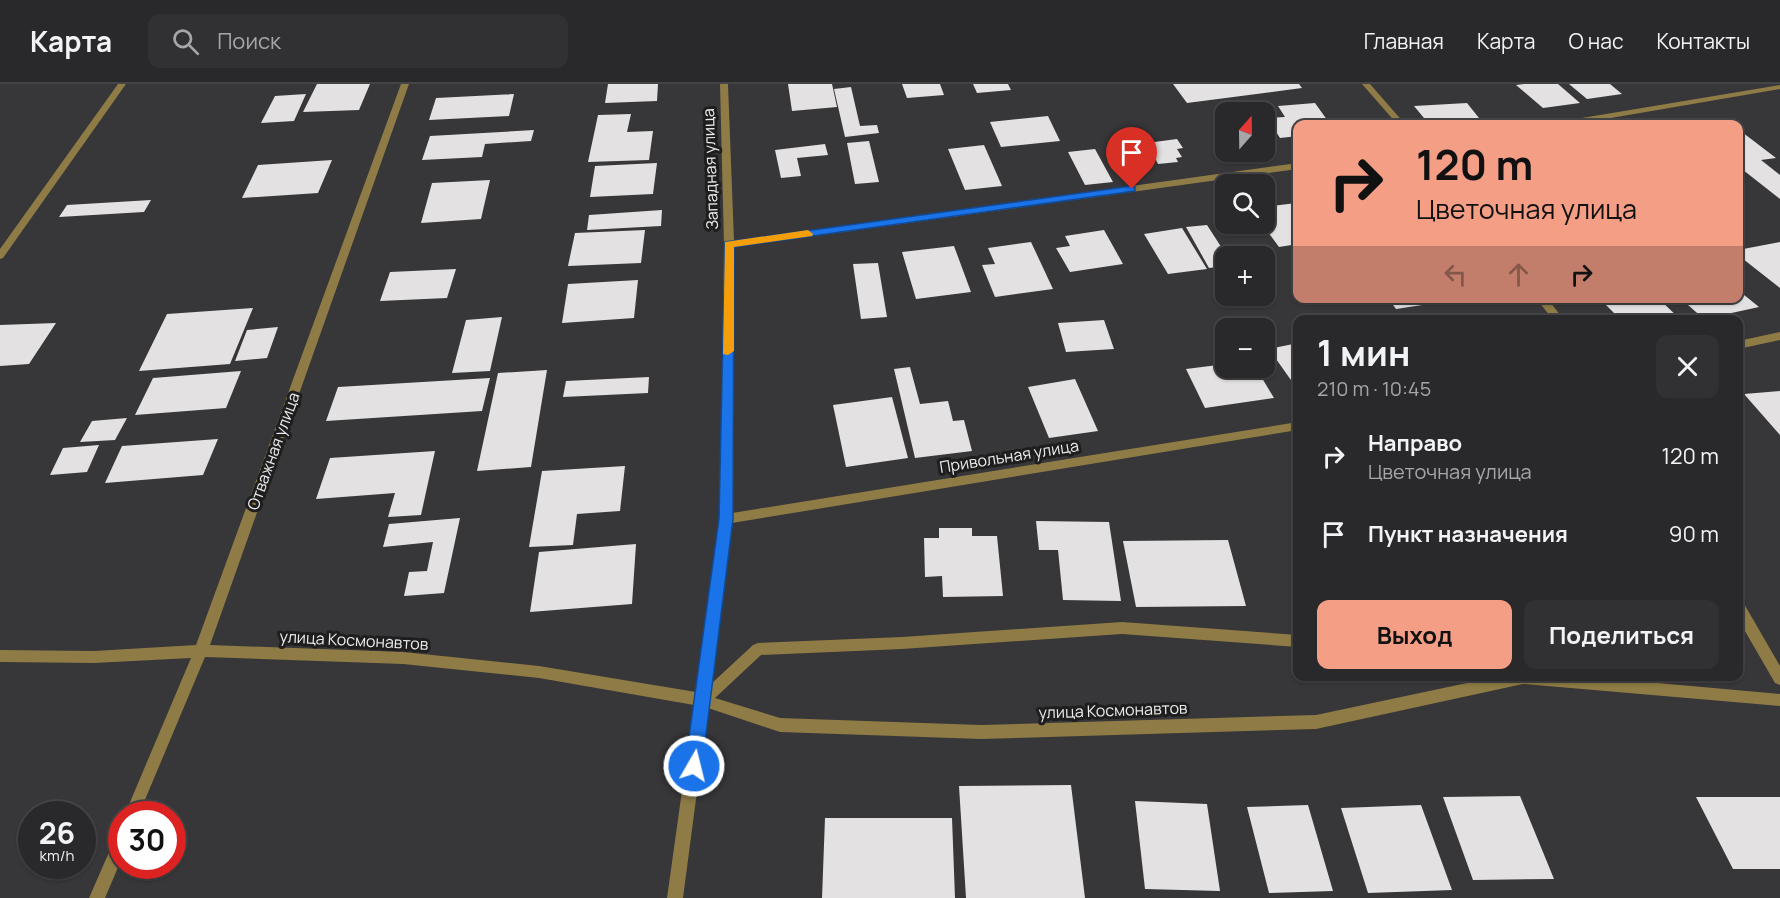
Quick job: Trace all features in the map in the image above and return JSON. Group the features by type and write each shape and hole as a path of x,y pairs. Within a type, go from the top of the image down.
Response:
{"street":[{"path":"0,256 122,84"},
{"name":"Отважная улица","path":"138,801 201,651 405,84"},
{"name":"Западная улица","path":"675,898 726,519 729,245 724,84"},
{"path":"1366,84 1398,120"},
{"path":"1587,120 1780,87"},
{"path":"729,245 1293,167"},
{"path":"1545,303 1555,315"},
{"path":"1743,344 1780,336"},
{"name":"Привольная улица","path":"726,519 1293,427"},
{"path":"1743,615 1780,679"},
{"path":"703,700 758,649 902,643 1122,628 1293,641"},
{"name":"улица Космонавтов","path":"0,656 94,657 201,651 414,660 539,672 703,700 780,725 1005,731 1316,722 1501,681"},
{"name":"улица Космонавтов","path":"1564,681 1780,700"},
{"path":"96,898 108,871"}],"building":[{"path":"317,84 370,84 359,110 303,112"},
{"path":"608,84 658,84 657,101 605,103"},
{"path":"788,84 832,84 837,107 792,111"},
{"path":"902,84 940,84 944,95 907,98"},
{"path":"973,84 1008,84 1011,90 977,93"},
{"path":"1173,84 1299,84 1302,88 1187,103"},
{"path":"1558,84 1580,103 1543,108 1516,85"},
{"path":"1569,84 1610,84 1622,94 1587,99"},
{"path":"851,87 860,126 877,125 879,133 845,137 834,89"},
{"path":"306,94 294,121 261,123 275,96"},
{"path":"514,94 509,116 429,120 436,98"},
{"path":"1315,103 1327,120 1293,120 1293,137 1280,138 1275,130 1275,118 1285,117 1278,106"},
{"path":"1467,103 1481,120 1426,120 1414,106"},
{"path":"631,114 627,132 653,131 649,160 588,162 598,115"},
{"path":"1048,116 1060,141 1001,147 990,122"},
{"path":"534,130 531,141 485,144 482,157 422,160 430,136"},
{"path":"1743,133 1776,158 1761,160 1780,175 1780,199 1743,170"},
{"path":"1177,139 1183,148 1177,149 1182,157 1176,158 1178,162 1158,164 1147,143"},
{"path":"869,141 879,182 855,184 847,143"},
{"path":"825,144 828,155 797,158 801,176 781,178 775,150"},
{"path":"984,145 1002,186 965,190 948,149"},
{"path":"1095,149 1113,182 1085,185 1068,152"},
{"path":"332,160 318,193 242,198 258,165"},
{"path":"657,163 653,194 590,197 595,166"},
{"path":"490,180 481,219 421,223 432,183"},
{"path":"151,200 144,212 59,217 67,205"},
{"path":"1293,203 1293,245 1279,247 1269,234 1275,234 1275,206"},
{"path":"662,210 661,226 587,230 589,215"},
{"path":"1207,225 1221,246 1215,246 1215,267 1209,268 1186,227"},
{"path":"1182,228 1207,269 1168,274 1144,234"},
{"path":"645,230 641,263 568,266 575,233"},
{"path":"1104,230 1123,264 1070,272 1056,248 1070,246 1065,236"},
{"path":"1031,242 1053,289 995,297 982,265 995,264 988,248"},
{"path":"1780,242 1780,288 1743,259 1743,249"},
{"path":"954,246 971,292 916,299 902,252"},
{"path":"878,263 887,317 861,319 853,264"},
{"path":"456,269 447,298 380,301 390,272"},
{"path":"638,280 634,318 562,323 568,284"},
{"path":"1743,294 1759,307 1722,315 1699,315 1686,303 1743,303"},
{"path":"1392,303 1435,303 1396,309"},
{"path":"1604,303 1663,303 1676,315 1616,315"},
{"path":"253,308 230,364 139,371 167,314"},
{"path":"502,317 490,371 452,373 466,320"},
{"path":"1104,320 1114,349 1066,352 1058,323"},
{"path":"56,323 29,364 0,366 0,325"},
{"path":"278,327 267,358 235,361 247,330"},
{"path":"1293,344 1293,383 1275,357 1275,348"},
{"path":"1215,365 1215,378 1262,378 1274,398 1205,408 1186,369"},
{"path":"910,367 920,404 948,401 953,421 964,420 972,451 915,458 894,369"},
{"path":"547,370 531,467 477,471 498,373"},
{"path":"241,371 226,408 135,415 153,378"},
{"path":"649,377 648,393 563,397 566,381"},
{"path":"490,378 482,411 326,421 338,387"},
{"path":"1075,379 1098,431 1049,438 1028,387"},
{"path":"1780,391 1780,435 1744,394"},
{"path":"892,397 908,458 846,467 833,405"},
{"path":"127,418 115,440 80,442 92,421"},
{"path":"218,439 203,475 105,483 122,446"},
{"path":"99,445 87,472 50,475 63,448"},
{"path":"435,451 421,515 388,517 395,493 316,499 330,458"},
{"path":"625,466 620,511 577,514 573,545 529,547 542,471"},
{"path":"460,518 444,593 404,596 409,572 427,571 433,542 383,547 389,524"},
{"path":"1036,521 1109,522 1121,601 1063,600 1058,550 1039,550"},
{"path":"939,528 972,528 972,536 997,536 1003,596 943,597 942,576 925,577 924,538 939,538"},
{"path":"1228,540 1246,606 1136,607 1123,541"},
{"path":"636,544 632,604 530,612 539,552"},
{"path":"1071,785 1085,898 966,898 959,786"},
{"path":"1520,796 1554,879 1473,880 1443,797"},
{"path":"1696,797 1780,797 1780,869 1733,869"},
{"path":"1135,801 1207,804 1220,891 1145,889"},
{"path":"1308,805 1333,891 1269,893 1247,807"},
{"path":"1421,805 1452,890 1368,893 1341,808"},
{"path":"825,818 952,818 955,898 822,898"}],"slow traffic":[{"path":"728,351 729,245 808,234"}],"route":[{"path":"694,766 726,519 729,245 1132,189"}]}
